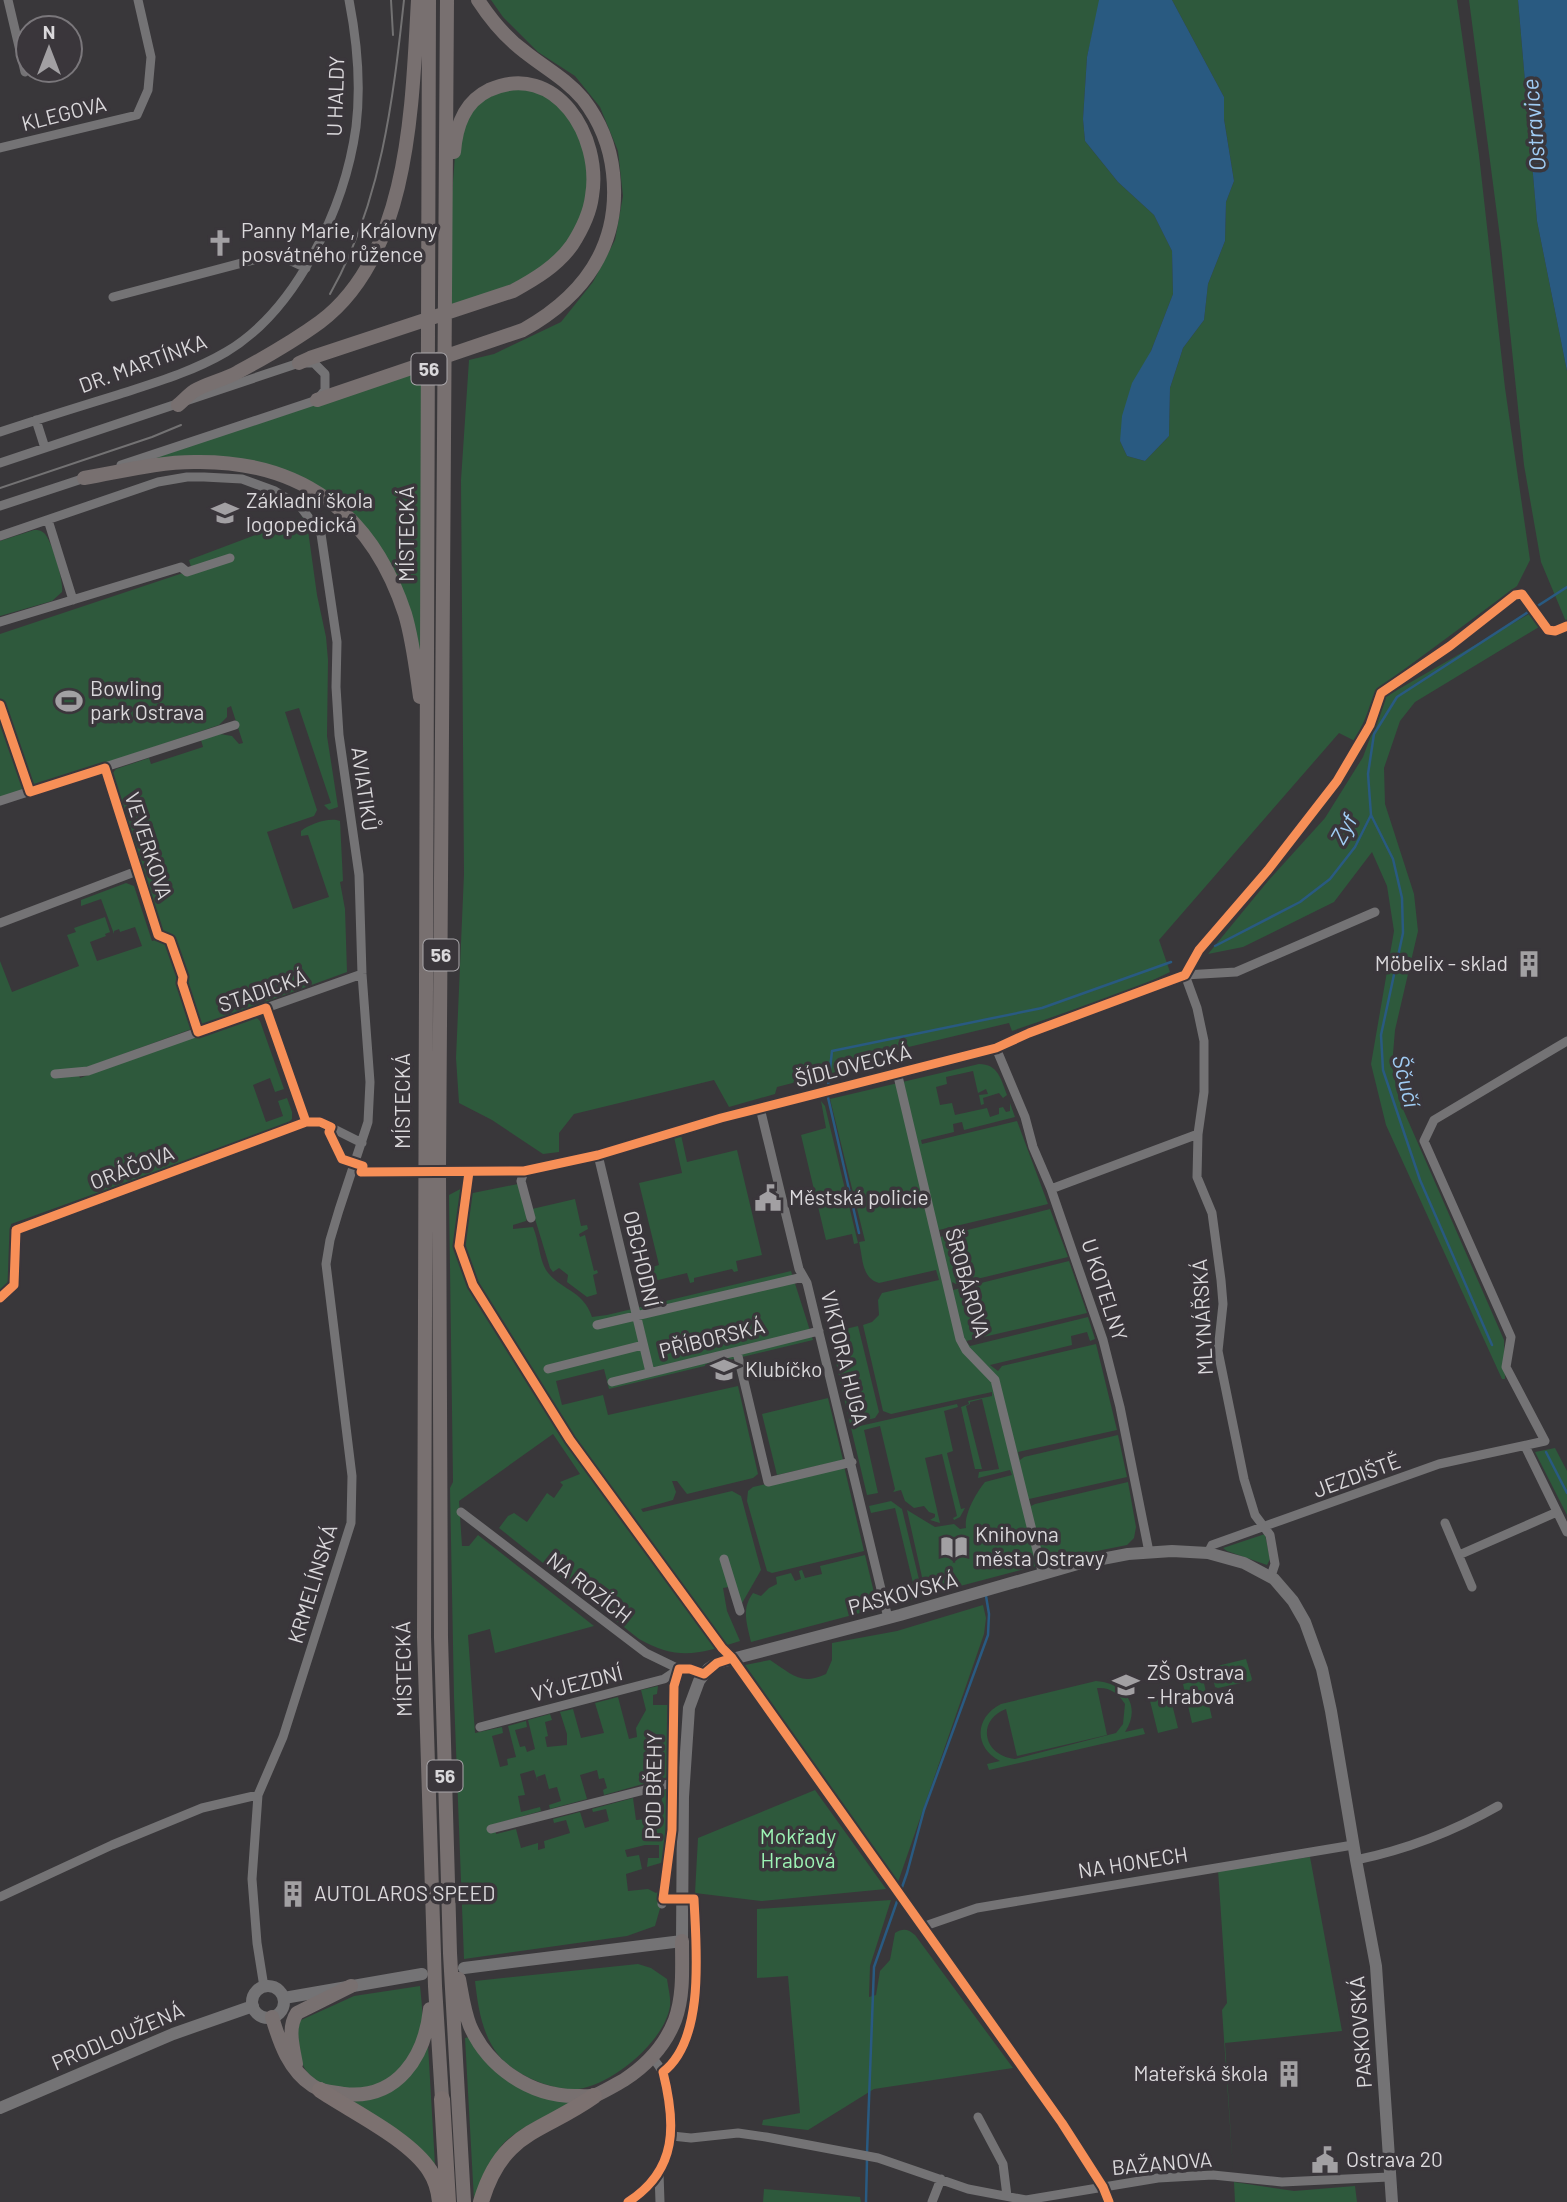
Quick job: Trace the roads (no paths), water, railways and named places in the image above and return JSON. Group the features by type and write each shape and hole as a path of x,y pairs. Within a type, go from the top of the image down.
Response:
{"highway":[{"path":"178,405 195,391 235,374 322,320 337,306 361,275 391,212 403,166 418,0"},
{"name":"MÍSTECKÁ","path":"429,0 424,1637 434,1956 430,1982"},
{"name":"MÍSTECKÁ","path":"447,0 439,1170 441,1637 449,1916 452,1953 458,1978"},
{"name":"56","path":"317,400 523,330 549,315 570,297 598,258 607,238 613,209 614,181 606,139 588,106 565,81 511,40 478,0"},
{"name":"56","path":"299,363 492,298 528,283 557,262 574,242 590,206 593,177 586,139 570,110 542,87 519,82 501,85 479,96 463,114 455,141 446,272"},
{"name":"56","path":"84,478 179,462 213,462 246,466 286,478 306,486 333,503 371,541 396,589 411,641 427,737"},
{"path":"481,2202 495,2167 511,2147 529,2132 574,2110 633,2074 652,2058 665,2041 678,2010 682,1988 682,1941"},
{"path":"458,1978 466,2014 475,2036 490,2056 508,2073 542,2091 568,2096 594,2096"},
{"path":"458,1978 464,2202"},
{"path":"320,2090 363,2094 385,2087 403,2075 423,2044 429,2020 430,1982"},
{"path":"430,1982 442,2099 448,2202"},
{"path":"297,2072 290,2029 292,2020 305,2008 351,1986"},
{"path":"272,2017 283,2049 297,2072 418,2156 431,2171 440,2202"}],"main road":[{"name":"PASKOVSKÁ","path":"704,1674 722,1661 1094,1560 1149,1552 1208,1553 1244,1563 1271,1576 1285,1590 1300,1613 1322,1669 1331,1711 1379,1995 1392,2202"},
{"path":"458,1978 682,1941 684,1784 689,1708 694,1689 704,1674"},
{"path":"284,1998 351,1986 430,1982"},
{"path":"264,1987 276,1988 284,1998 282,2010 272,2017 260,2016 253,2006 255,1994 264,1987"},
{"name":"PRODLOUŽENÁ","path":"0,2108 173,2034 253,2006"}],"street":[{"path":"8,0 14,25"},
{"name":"KLEGOVA","path":"0,148 137,115 148,90 151,57 138,0"},
{"name":"U HALDY","path":"306,268 330,217 349,162 356,126 358,94 355,32 349,0"},
{"path":"113,298 276,254 306,268"},
{"name":"DR. MARTÍNKA","path":"0,432 183,373 227,352 253,332 281,303 306,268"},
{"path":"0,463 299,363 314,363 325,374 326,387 317,400 0,506"},
{"path":"36,420 45,447"},
{"name":"AVIATIKŮ","path":"0,536 158,482 226,478 261,485 300,506 321,534 337,642 339,735 359,875 362,974 370,1082 368,1122 339,1210"},
{"path":"48,520 73,600"},
{"path":"0,622 181,567 187,572 230,558"},
{"path":"0,801 235,725"},
{"name":"VEVERKOVA","path":"105,768 159,935"},
{"path":"0,923 137,871"},
{"name":"ŠÍDLOVECKÁ","path":"531,1219 521,1181 524,1171 598,1155 721,1118 996,1048 1185,975 1237,972 1375,912"},
{"name":"STADICKÁ","path":"55,1074 88,1071 362,974"},
{"name":"MLYNÁŘSKÁ","path":"1185,975 1197,1008 1205,1051 1197,1177 1212,1213 1221,1280 1223,1304 1218,1351 1244,1479 1255,1515 1270,1535 1275,1564 1271,1576"},
{"path":"266,1008 306,1122 320,1122 362,1143"},
{"name":"JEZDIŠTĚ","path":"1208,1553 1212,1545 1439,1464 1545,1441 1506,1367 1511,1337 1424,1141 1434,1120 1567,1041"},
{"name":"U KOTELNY","path":"996,1048 1051,1189 1103,1340 1120,1407 1149,1552"},
{"name":"ŠROBÁROVA","path":"897,1072 960,1339 966,1350 995,1380 1043,1575"},
{"name":"VIKTORA HUGA","path":"760,1108 799,1269 807,1283 852,1462 888,1618"},
{"name":"ORÁČOVA","path":"0,1298 14,1285 16,1230 306,1122"},
{"path":"1051,1189 1198,1134"},
{"name":"OBCHODNÍ","path":"598,1155 650,1372"},
{"name":"KRMELÍNSKÁ","path":"264,1987 252,1879 258,1795 283,1737 351,1523 352,1476 326,1273 330,1240 339,1210"},
{"name":"PŘÍBORSKÁ","path":"597,1325 803,1277"},
{"name":"PŘÍBORSKÁ","path":"612,1382 819,1331"},
{"name":"PŘÍBORSKÁ","path":"548,1369 643,1345"},
{"path":"737,1352 768,1482 852,1462"},
{"path":"1525,1446 1567,1532"},
{"name":"NA ROZÍCH","path":"461,1512 646,1653 679,1669 690,1669 704,1674"},
{"path":"1459,1555 1557,1512"},
{"path":"1445,1523 1472,1587"},
{"path":"724,1559 740,1611"},
{"name":"VÝJEZDNÍ","path":"480,1727 664,1679 679,1669"},
{"name":"POD BŘEHY","path":"662,1904 672,1830 673,1706 674,1686 679,1669"},
{"path":"491,1829 672,1783"},
{"path":"0,1896 202,1808 258,1795"},
{"path":"1356,1860 1380,1855 1446,1832 1498,1806"},
{"name":"NA HONECH","path":"922,1927 977,1908 1353,1845"},
{"path":"628,2202 659,2173 667,2157 671,2136 672,2112 663,2072 652,2058"},
{"path":"978,2117 1003,2164 1007,2196"},
{"name":"BAŽANOVA","path":"671,2136 691,2138 728,2133 747,2134 872,2157 968,2189 1026,2200 1158,2178 1213,2175 1282,2182 1390,2178"},
{"path":"659,2173 660,2202"},
{"path":"933,2202 940,2179"}],"water":[{"path":"1099,0 1172,0 1224,97 1224,119 1234,181 1226,202 1225,241 1208,284 1204,320 1183,348 1170,388 1169,436 1145,461 1127,456 1120,441 1122,416 1132,383 1151,351 1173,294 1172,251 1154,215 1118,182 1085,141 1083,119 1087,57"},
{"name":"Ostravice","path":"1518,0 1567,0 1567,371 1537,221"}],"waterway":[{"name":"Zyf","path":"1215,946 1300,902 1330,879 1355,847 1371,815 1368,774 1374,734 1397,697 1567,587"},
{"name":"Ščučí","path":"1371,815 1393,859 1402,898 1403,933 1381,1035 1383,1070 1420,1180 1492,1345"},
{"name":"Zyf","path":"828,1087 832,1051 1042,1008 1171,962"},
{"path":"827,1093 859,1233"},
{"name":"Ščučí","path":"1546,1452 1567,1493"},
{"path":"867,2153 874,1967 907,1873 924,1810 988,1635 986,1596"},
{"path":"866,2202 867,2160"}],"tram line":[{"path":"391,0 393,35"},
{"path":"330,294 362,224 373,188 389,114 404,0"},
{"path":"0,488 181,425"}],"place":[{"name":"Panny Marie, Královny posvátného růžence","path":"220,243"},
{"name":"Základní škola logopedická","path":"225,513"},
{"name":"Bowling park Ostrava","path":"69,701"},
{"name":"Möbelix - sklad","path":"1529,964"},
{"name":"Městská policie","path":"768,1198"},
{"name":"Klubíčko","path":"724,1370"},
{"name":"Knihovna města Ostravy","path":"954,1547"},
{"name":"ZŠ Ostrava - Hrabová","path":"1126,1685"},
{"name":"AUTOLAROS SPEED","path":"293,1894"},
{"name":"Mateřská škola","path":"1289,2074"},
{"name":"Ostrava 20","path":"1325,2160"}],"park label":[{"name":"Mokřady Hrabová","path":"798,1849"}]}
